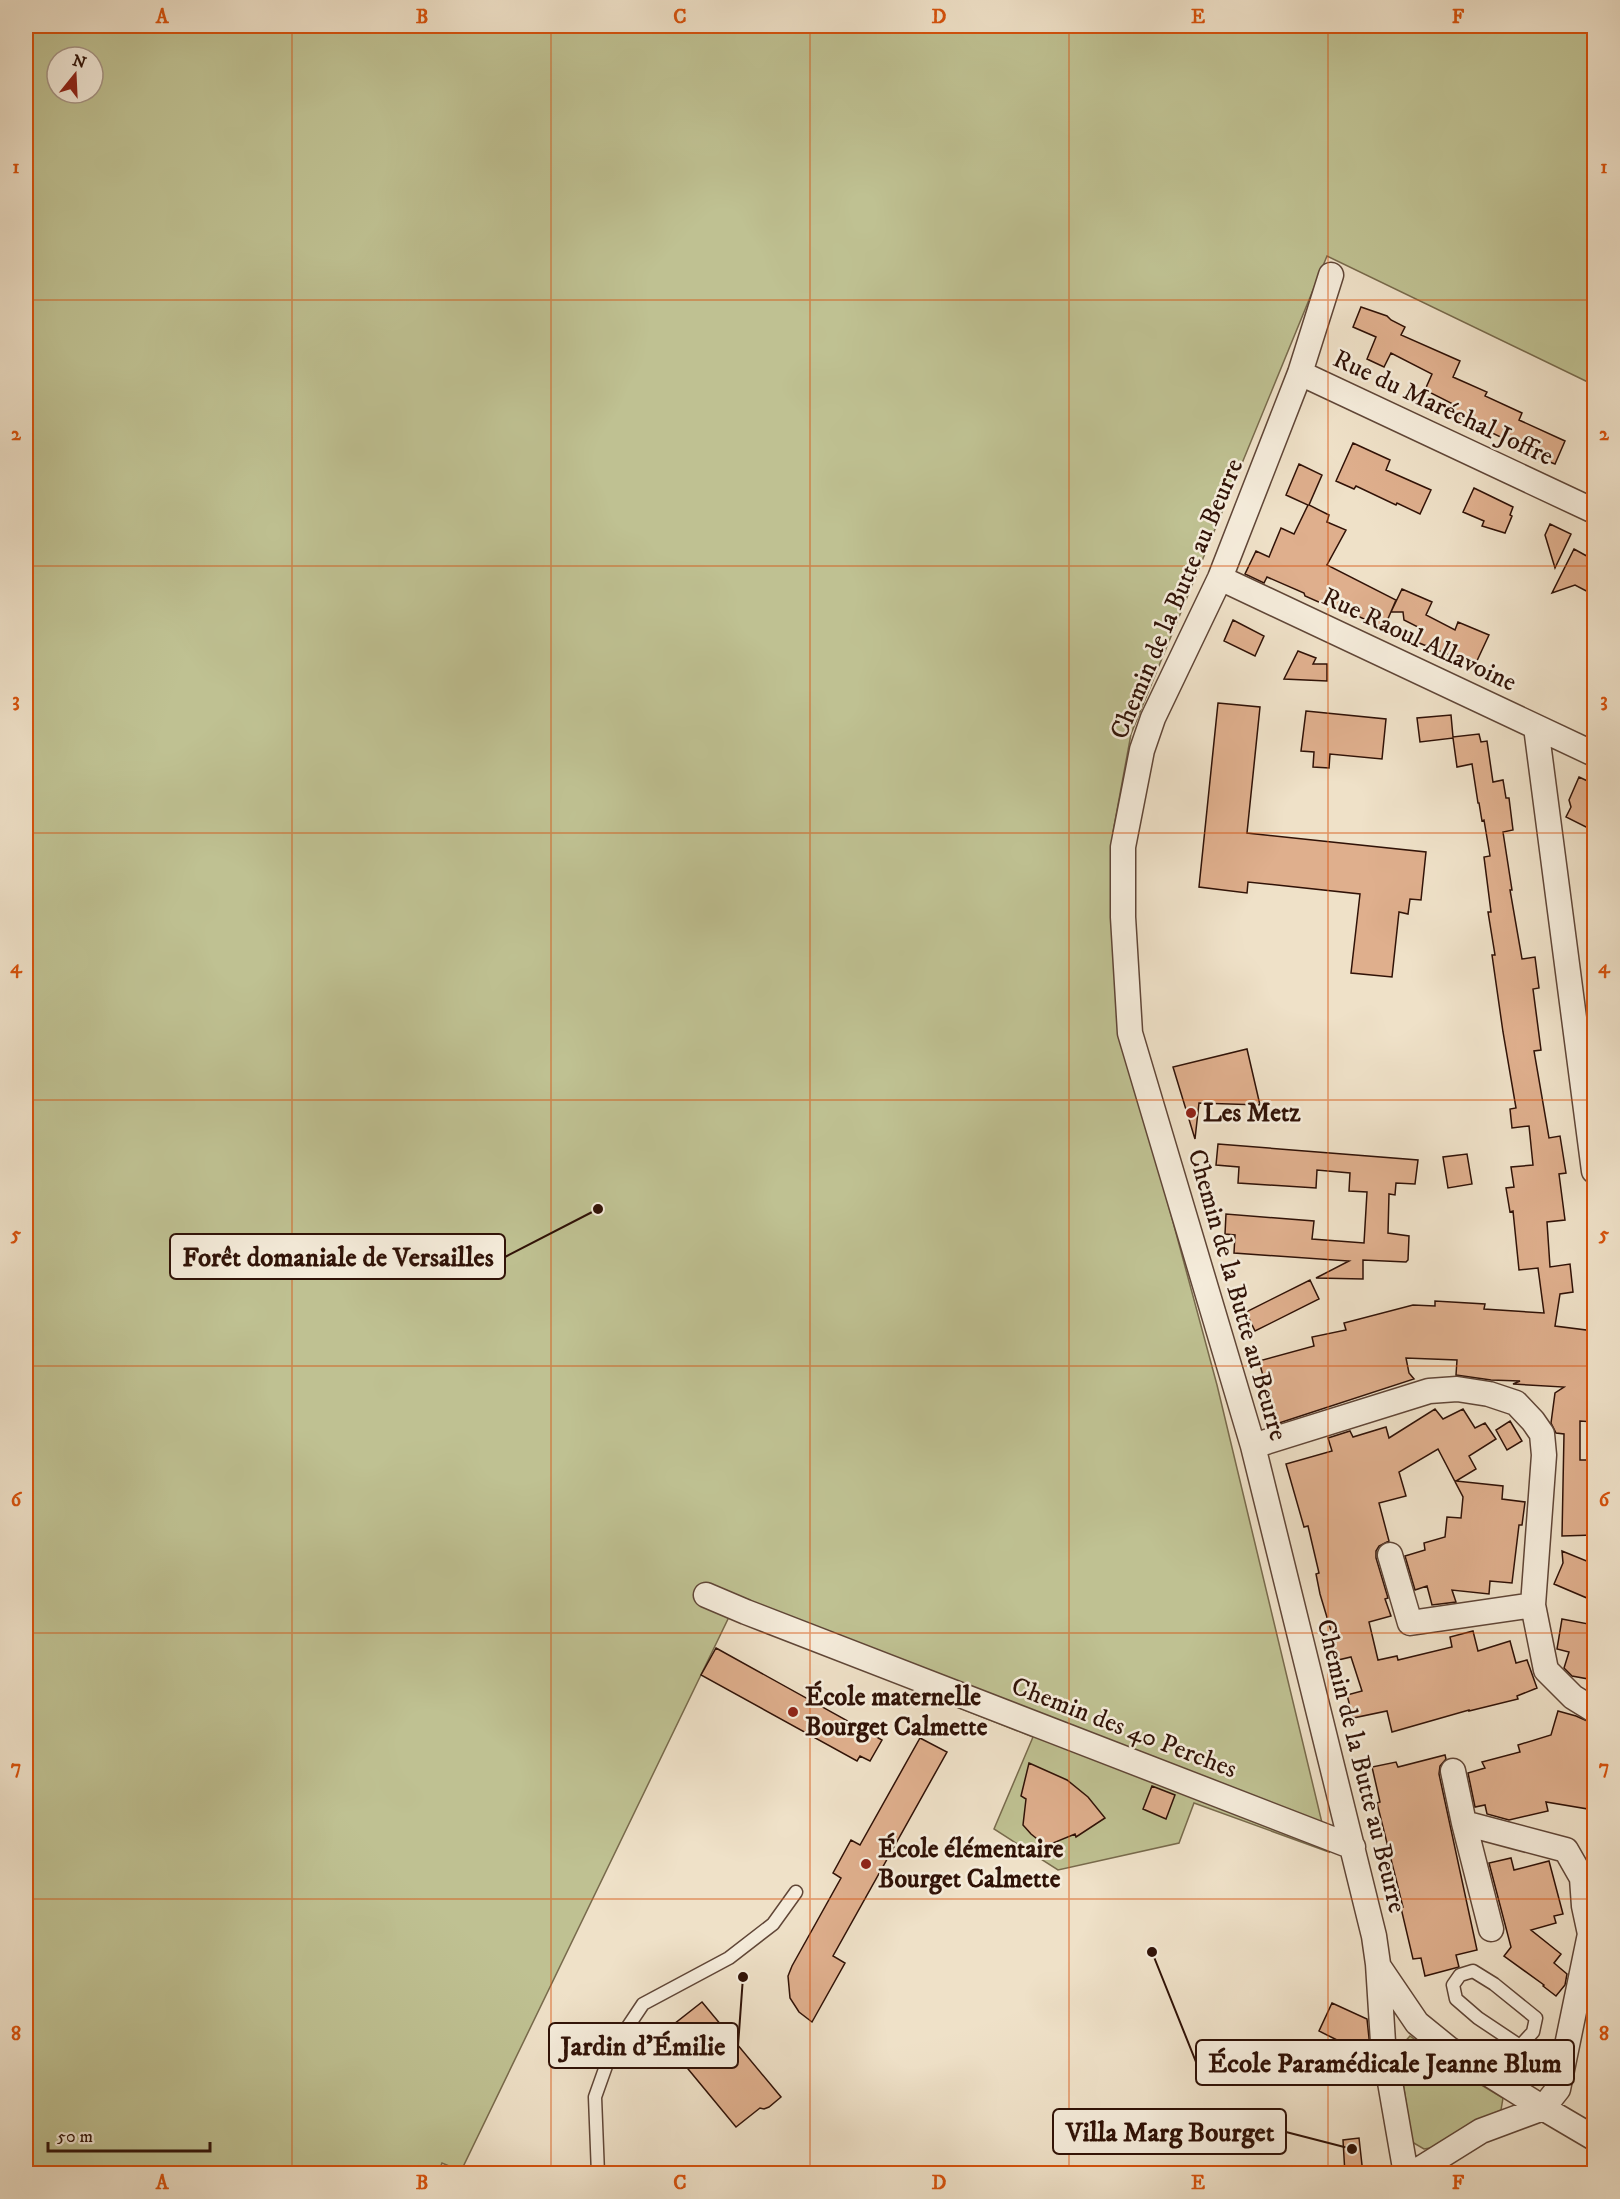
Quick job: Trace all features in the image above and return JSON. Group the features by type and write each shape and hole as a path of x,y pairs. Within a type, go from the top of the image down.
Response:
{"street":[{"name":"Chemin de la Butte au Beurre","path":"1331,275 1300,373 1220,578 1153,718 1142,750 1123,847 1123,916 1130,1033 1253,1446 1374,1936 1383,2042 1406,2174"},
{"name":"Rue du Maréchal Joffre","path":"1300,373 1594,511"},
{"name":"Rue Raoul Allavoine","path":"1220,578 1594,754"},
{"path":"1536,727 1594,1171"},
{"path":"1571,988 1594,999"},
{"path":"1253,1446 1429,1391 1457,1389 1489,1394 1516,1404 1542,1434 1544,1455 1533,1605 1546,1670 1573,1697 1594,1710"},
{"path":"1390,1555 1410,1623 1533,1605"},
{"name":"Chemin des 40 Perches","path":"706,1595 1353,1847"},
{"path":"1453,1772 1491,1929"},
{"path":"1412,2174 1481,2131 1543,2108 1558,2089 1592,1932 1584,1906 1588,1882 1566,1850 1464,1823"},
{"name":"Chemin de la Butte au Beurre","path":"1378,1964 1417,2023 1449,2049 1594,2138"},
{"path":"1383,2042 1417,2023"}],"lane":[{"path":"598,2174 595,2097 611,2052 643,2004 729,1958 773,1924 796,1892"},
{"path":"1516,2092 1520,2046 1533,2032 1536,2018 1494,1984 1473,1971 1460,1975 1453,1985 1456,1999 1478,2018 1520,2046"}],"green space":[{"path":"26,26 1594,26 1594,385 1327,256 1131,734 1113,832 1122,1033 1217,1385 1329,1852 1194,1803 1179,1843 1058,1870 994,1829 1033,1737 729,1617 461,2171 442,2163 438,2174 26,2174"},
{"path":"1410,2036 1460,2072 1503,2098 1501,2110 1469,2126 1436,2147 1424,2149 1412,2142 1398,2049"}],"building":[{"path":"1361,307 1387,316 1405,327 1401,335 1460,361 1453,377 1487,392 1485,396 1522,413 1519,420 1565,441 1555,464 1511,447 1513,443 1448,414 1453,404 1425,390 1432,374 1391,353 1384,367 1367,359 1376,337 1353,327"},
{"path":"1353,443 1390,460 1386,470 1431,490 1420,514 1356,486 1354,489 1336,481"},
{"path":"1299,464 1322,475 1309,505 1329,515 1327,522 1346,530 1327,565 1396,600 1384,628 1340,608 1339,611 1267,577 1264,583 1245,574 1256,551 1269,557 1281,528 1294,534 1308,505 1286,495"},
{"path":"1474,488 1513,507 1505,533 1482,526 1484,521 1463,512"},
{"path":"1550,524 1571,534 1555,568 1545,535"},
{"path":"1574,549 1594,560 1594,595 1575,585 1552,593"},
{"path":"1402,589 1432,602 1426,615 1455,630 1458,622 1489,635 1475,665 1414,641 1420,628 1404,620 1403,612 1391,612"},
{"path":"1233,620 1264,636 1255,656 1224,641"},
{"path":"1298,651 1316,658 1313,664 1327,664 1327,681 1284,679"},
{"path":"1218,703 1260,707 1247,833 1426,852 1421,900 1410,899 1408,914 1399,912 1392,977 1351,973 1360,894 1248,882 1247,893 1199,887"},
{"path":"1306,711 1386,719 1382,759 1330,754 1329,768 1313,767 1314,752 1301,751"},
{"path":"1451,715 1453,737 1479,734 1481,742 1487,741 1493,782 1503,780 1506,798 1509,798 1513,830 1503,832 1512,890 1510,890 1522,959 1535,957 1539,988 1533,989 1541,1050 1534,1051 1549,1138 1560,1136 1566,1173 1559,1174 1565,1220 1547,1222 1550,1267 1570,1264 1573,1292 1560,1294 1555,1326 1594,1331 1594,1422 1580,1421 1580,1460 1594,1460 1594,1535 1562,1536 1564,1434 1556,1433 1551,1423 1555,1393 1564,1387 1513,1384 1520,1381 1456,1375 1457,1360 1406,1358 1409,1373 1414,1379 1276,1424 1259,1361 1314,1346 1312,1337 1346,1330 1344,1323 1413,1305 1435,1306 1435,1301 1485,1304 1484,1309 1544,1313 1538,1268 1519,1270 1513,1211 1510,1212 1506,1188 1514,1187 1511,1167 1533,1165 1529,1126 1512,1128 1510,1109 1516,1108 1492,955 1495,955 1488,912 1491,912 1484,857 1490,856 1472,764 1457,767 1453,738 1420,742 1417,718"},
{"path":"1579,777 1594,784 1594,831 1566,817 1571,807 1569,800"},
{"path":"1247,1049 1260,1105 1199,1103 1195,1139 1173,1067"},
{"path":"1218,1144 1418,1160 1415,1184 1396,1183 1395,1195 1389,1194 1388,1233 1409,1236 1408,1260 1406,1262 1363,1260 1363,1279 1316,1278 1349,1261 1234,1253 1235,1235 1225,1234 1226,1214 1314,1221 1312,1239 1364,1243 1367,1192 1349,1191 1350,1173 1317,1170 1316,1188 1238,1183 1239,1167 1216,1165"},
{"path":"1467,1154 1472,1184 1448,1188 1443,1157"},
{"path":"1310,1280 1319,1299 1255,1331 1246,1312"},
{"path":"1435,1409 1443,1419 1463,1409 1475,1428 1485,1423 1496,1439 1469,1456 1476,1469 1456,1481 1503,1486 1502,1499 1525,1502 1522,1525 1519,1525 1512,1583 1490,1581 1489,1594 1452,1590 1456,1602 1432,1605 1427,1586 1415,1590 1405,1556 1425,1550 1424,1543 1445,1537 1447,1517 1461,1518 1463,1497 1438,1449 1399,1472 1406,1496 1379,1503 1389,1541 1379,1546 1376,1558 1391,1616 1369,1622 1378,1660 1397,1656 1398,1660 1452,1647 1450,1637 1473,1631 1478,1651 1510,1641 1516,1663 1527,1660 1537,1688 1517,1696 1518,1699 1392,1732 1387,1711 1353,1718 1347,1695 1362,1691 1351,1657 1338,1660 1320,1594 1316,1574 1319,1573 1308,1526 1304,1527 1286,1464 1332,1451 1328,1438 1350,1431 1353,1437 1386,1427 1389,1438"},
{"path":"1510,1421 1522,1441 1507,1450 1496,1430"},
{"path":"1562,1551 1594,1564 1594,1601 1554,1584 1563,1563"},
{"path":"1562,1619 1594,1625 1594,1680 1572,1676 1564,1668 1569,1652 1557,1649"},
{"path":"716,1648 882,1740 870,1761 860,1756 857,1761 701,1675"},
{"path":"1558,1711 1594,1724 1594,1810 1546,1802 1548,1811 1509,1820 1487,1814 1485,1805 1475,1807 1468,1773 1485,1768 1482,1762 1520,1752 1518,1745 1551,1735"},
{"path":"920,1738 947,1752 833,1956 845,1963 812,2022 799,2012 790,1998 788,1976 841,1878 833,1873 851,1840 860,1845"},
{"path":"1445,1755 1446,1759 1440,1766 1439,1774 1477,1950 1456,1955 1459,1967 1425,1976 1421,1958 1413,1959 1401,1908 1403,1907 1377,1803 1380,1802 1372,1767 1396,1762 1398,1767"},
{"path":"1029,1763 1067,1780 1088,1797 1105,1818 1076,1837 1075,1834 1046,1846 1023,1825 1026,1799 1021,1796"},
{"path":"1152,1786 1175,1795 1166,1819 1143,1809"},
{"path":"1511,1858 1514,1870 1549,1861 1563,1914 1554,1916 1556,1923 1531,1930 1561,1954 1554,1963 1567,1974 1565,1985 1556,1996 1504,1956 1511,1947 1489,1863"},
{"path":"702,2002 781,2097 769,2107 760,2108 736,2127 660,2035"},
{"path":"1332,2003 1367,2019 1371,2057 1361,2051 1359,2055 1338,2045 1339,2041 1319,2031"},
{"path":"1359,2138 1363,2174 1345,2174 1343,2140"}],"place":[{"name":"Les Metz","path":"1191,1113"},
{"name":"Forêt domaniale de Versailles","path":"598,1209"},
{"name":"École maternelle Bourget Calmette","path":"793,1712"},
{"name":"École élémentaire Bourget Calmette","path":"866,1864"},
{"name":"École Paramédicale Jeanne Blum","path":"1152,1952"},
{"name":"Jardin d'Émilie","path":"743,1977"},
{"name":"Villa Marg Bourget","path":"1352,2149"}]}
